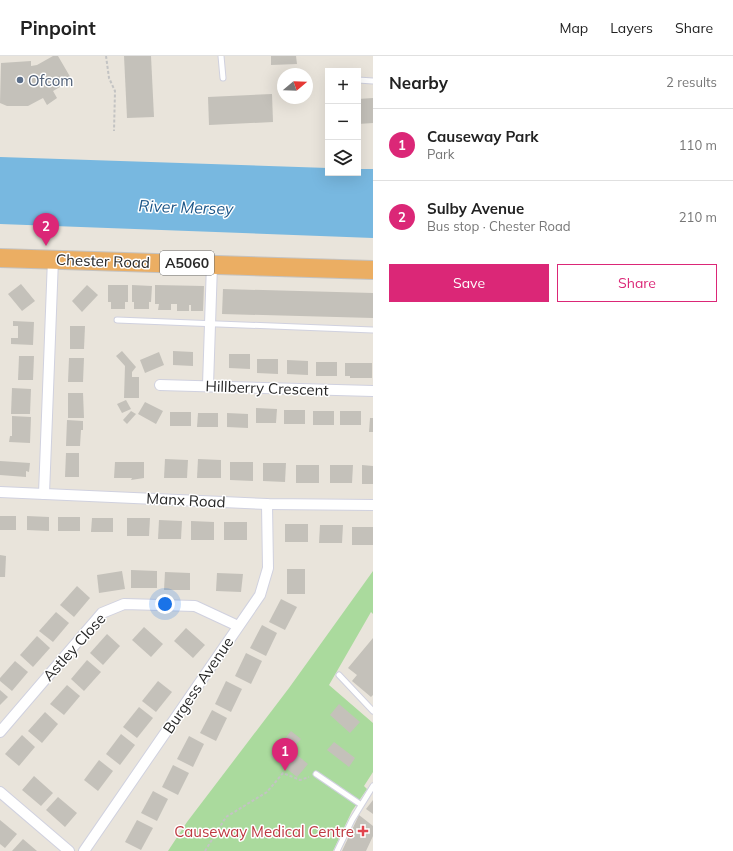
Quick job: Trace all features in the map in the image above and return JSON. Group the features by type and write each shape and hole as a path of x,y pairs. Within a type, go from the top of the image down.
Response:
{"highway":[{"name":"Chester Road","path":"0,258 373,270"}],"street":[{"path":"44,494 54,260"},
{"path":"208,385 212,264"},
{"name":"Hillberry Crescent","path":"160,385 208,385 373,391"},
{"name":"Manx Road","path":"0,492 267,504 373,505"},
{"name":"Burgess Avenue","path":"84,851 260,594 267,577 267,504"},
{"name":"Astley Close","path":"0,732 102,613 124,604 195,606 238,626"},
{"path":"0,792 69,851"}],"lane":[{"path":"221,56 222,78"},
{"path":"361,80 373,81"},
{"path":"117,320 373,330"},
{"path":"339,675 373,711"},
{"path":"316,774 360,804"},
{"path":"337,851 360,804 373,786"}],"path":[{"path":"106,56 109,78 115,91 114,131"},
{"path":"205,851 226,817 267,792 283,773 300,780 316,774"}],"green space":[{"path":"373,571 373,614 371,612 329,685 373,723 373,772 364,786 367,789 352,811 333,851 168,851 187,822 289,688"}],"water":[{"name":"River Mersey","path":"0,157 325,168 325,176 361,176 361,169 373,169 373,238 0,224"}],"building":[{"path":"53,56 58,56 72,80 53,91 57,98 47,105 43,98 28,106 7,106 0,103 1,63 31,61 31,66 37,65"},
{"path":"124,56 151,56 154,117 127,118"},
{"path":"271,56 296,56 297,64 271,65"},
{"path":"272,94 273,122 209,125 208,97"},
{"path":"373,98 373,123 361,124 361,99"},
{"path":"21,284 35,301 22,311 8,294"},
{"path":"87,285 98,295 82,312 72,301"},
{"path":"108,285 128,285 128,302 125,302 125,309 111,309 111,302 108,302"},
{"path":"132,285 152,286 149,309 134,309 134,302 132,302"},
{"path":"155,285 204,286 203,311 191,311 191,305 189,305 189,311 177,311 177,304 171,304 171,310 158,310 159,304 155,304"},
{"path":"223,289 373,293 373,318 222,314"},
{"path":"13,321 34,322 33,345 11,344 11,338 18,338 18,326 13,326"},
{"path":"70,326 85,326 84,349 70,349"},
{"path":"122,351 136,367 132,372 132,377 139,377 139,398 124,398 125,366 116,356"},
{"path":"173,351 193,352 193,366 173,365"},
{"path":"159,352 164,365 145,373 140,360"},
{"path":"229,354 250,354 250,369 229,368"},
{"path":"19,356 34,356 33,380 18,380"},
{"path":"69,358 84,358 83,382 68,382"},
{"path":"257,359 278,359 278,374 257,373"},
{"path":"287,360 308,361 308,375 287,374"},
{"path":"316,362 337,362 337,376 316,376"},
{"path":"345,363 372,363 372,378 350,378 350,376 345,376"},
{"path":"12,388 31,389 30,414 11,414"},
{"path":"68,393 83,393 84,418 68,418"},
{"path":"126,400 131,409 122,413 117,404"},
{"path":"145,402 163,411 156,424 138,414"},
{"path":"256,408 277,409 276,423 256,423"},
{"path":"284,410 305,410 305,424 284,424"},
{"path":"131,411 136,414 127,424 123,420"},
{"path":"313,411 334,411 334,425 313,425"},
{"path":"340,411 361,411 361,425 340,425"},
{"path":"170,412 191,412 191,426 170,426"},
{"path":"198,413 218,413 218,427 197,427"},
{"path":"227,413 248,414 248,428 227,427"},
{"path":"12,416 31,417 30,443 9,442 10,436 12,436"},
{"path":"370,418 373,418 373,432 369,432"},
{"path":"67,420 83,421 80,446 66,446"},
{"path":"66,453 79,453 79,477 65,477"},
{"path":"165,459 188,460 187,478 164,478"},
{"path":"198,459 221,460 221,478 197,478"},
{"path":"0,461 30,463 29,472 26,471 26,477 0,475"},
{"path":"115,462 144,462 144,478 131,480 132,478 114,478"},
{"path":"230,462 253,462 253,481 230,480"},
{"path":"263,463 286,463 285,482 263,481"},
{"path":"296,465 319,465 319,483 296,483"},
{"path":"330,465 353,465 352,483 330,483"},
{"path":"362,465 373,466 373,484 362,484"},
{"path":"0,516 16,516 16,530 0,530"},
{"path":"27,516 49,517 49,531 27,530"},
{"path":"58,517 80,517 80,531 58,531"},
{"path":"92,518 113,518 113,532 91,532"},
{"path":"127,518 150,518 149,536 127,536"},
{"path":"159,520 182,521 181,539 158,539"},
{"path":"191,521 214,522 214,540 191,540"},
{"path":"224,522 247,522 247,540 224,540"},
{"path":"285,524 308,524 308,542 285,542"},
{"path":"320,525 343,525 342,543 319,543"},
{"path":"352,527 373,527 373,545 352,545"},
{"path":"0,555 6,556 5,577 0,577"},
{"path":"287,569 305,569 305,594 287,594"},
{"path":"131,570 157,571 157,588 131,588"},
{"path":"122,571 125,589 99,593 97,575"},
{"path":"165,572 190,573 190,590 164,590"},
{"path":"217,573 243,574 241,592 216,591"},
{"path":"77,586 90,598 74,617 60,605"},
{"path":"281,599 297,607 285,630 269,622"},
{"path":"56,612 69,623 53,642 39,631"},
{"path":"262,625 277,633 266,656 250,648"},
{"path":"144,627 163,644 151,657 132,640"},
{"path":"186,628 205,645 193,658 174,641"},
{"path":"107,634 120,646 103,665 90,653"},
{"path":"37,636 50,648 33,667 20,655"},
{"path":"373,638 373,695 371,697 352,681 357,675 348,668"},
{"path":"246,653 262,661 251,684 235,676"},
{"path":"87,660 101,672 84,691 71,679"},
{"path":"15,661 28,672 12,691 0,681 0,678"},
{"path":"158,681 172,692 156,712 142,701"},
{"path":"226,681 242,689 231,712 215,704"},
{"path":"67,685 80,696 64,715 50,704"},
{"path":"0,690 8,697 0,705"},
{"path":"339,704 360,722 350,733 330,715"},
{"path":"139,707 153,718 137,738 123,727"},
{"path":"212,710 227,718 216,741 200,733"},
{"path":"45,712 58,724 42,743 28,731"},
{"path":"291,731 301,739 291,750 308,764 297,777 271,756"},
{"path":"121,734 135,745 120,765 106,754"},
{"path":"22,735 35,747 19,766 5,754"},
{"path":"189,736 204,744 193,767 177,759"},
{"path":"334,742 355,758 349,767 327,750"},
{"path":"99,760 113,771 98,791 84,780"},
{"path":"173,765 189,773 178,795 162,787"},
{"path":"34,776 53,793 41,806 22,790"},
{"path":"153,791 168,799 157,821 141,813"},
{"path":"58,797 77,813 65,827 46,810"},
{"path":"373,800 373,814 366,809"},
{"name":"Causeway Medical Centre","path":"359,815 373,826 373,836 366,851 342,851"},
{"path":"0,820 17,834 5,848 0,844"},
{"path":"137,820 153,828 141,850 125,842"},
{"path":"23,839 37,851 12,851"}],"place":[{"name":"Ofcom","path":"20,80"},
{"name":"Sulby Avenue","path":"46,246"},
{"name":"Causeway Park","path":"285,771"},
{"name":"Causeway Medical Centre","path":"363,831"}]}
